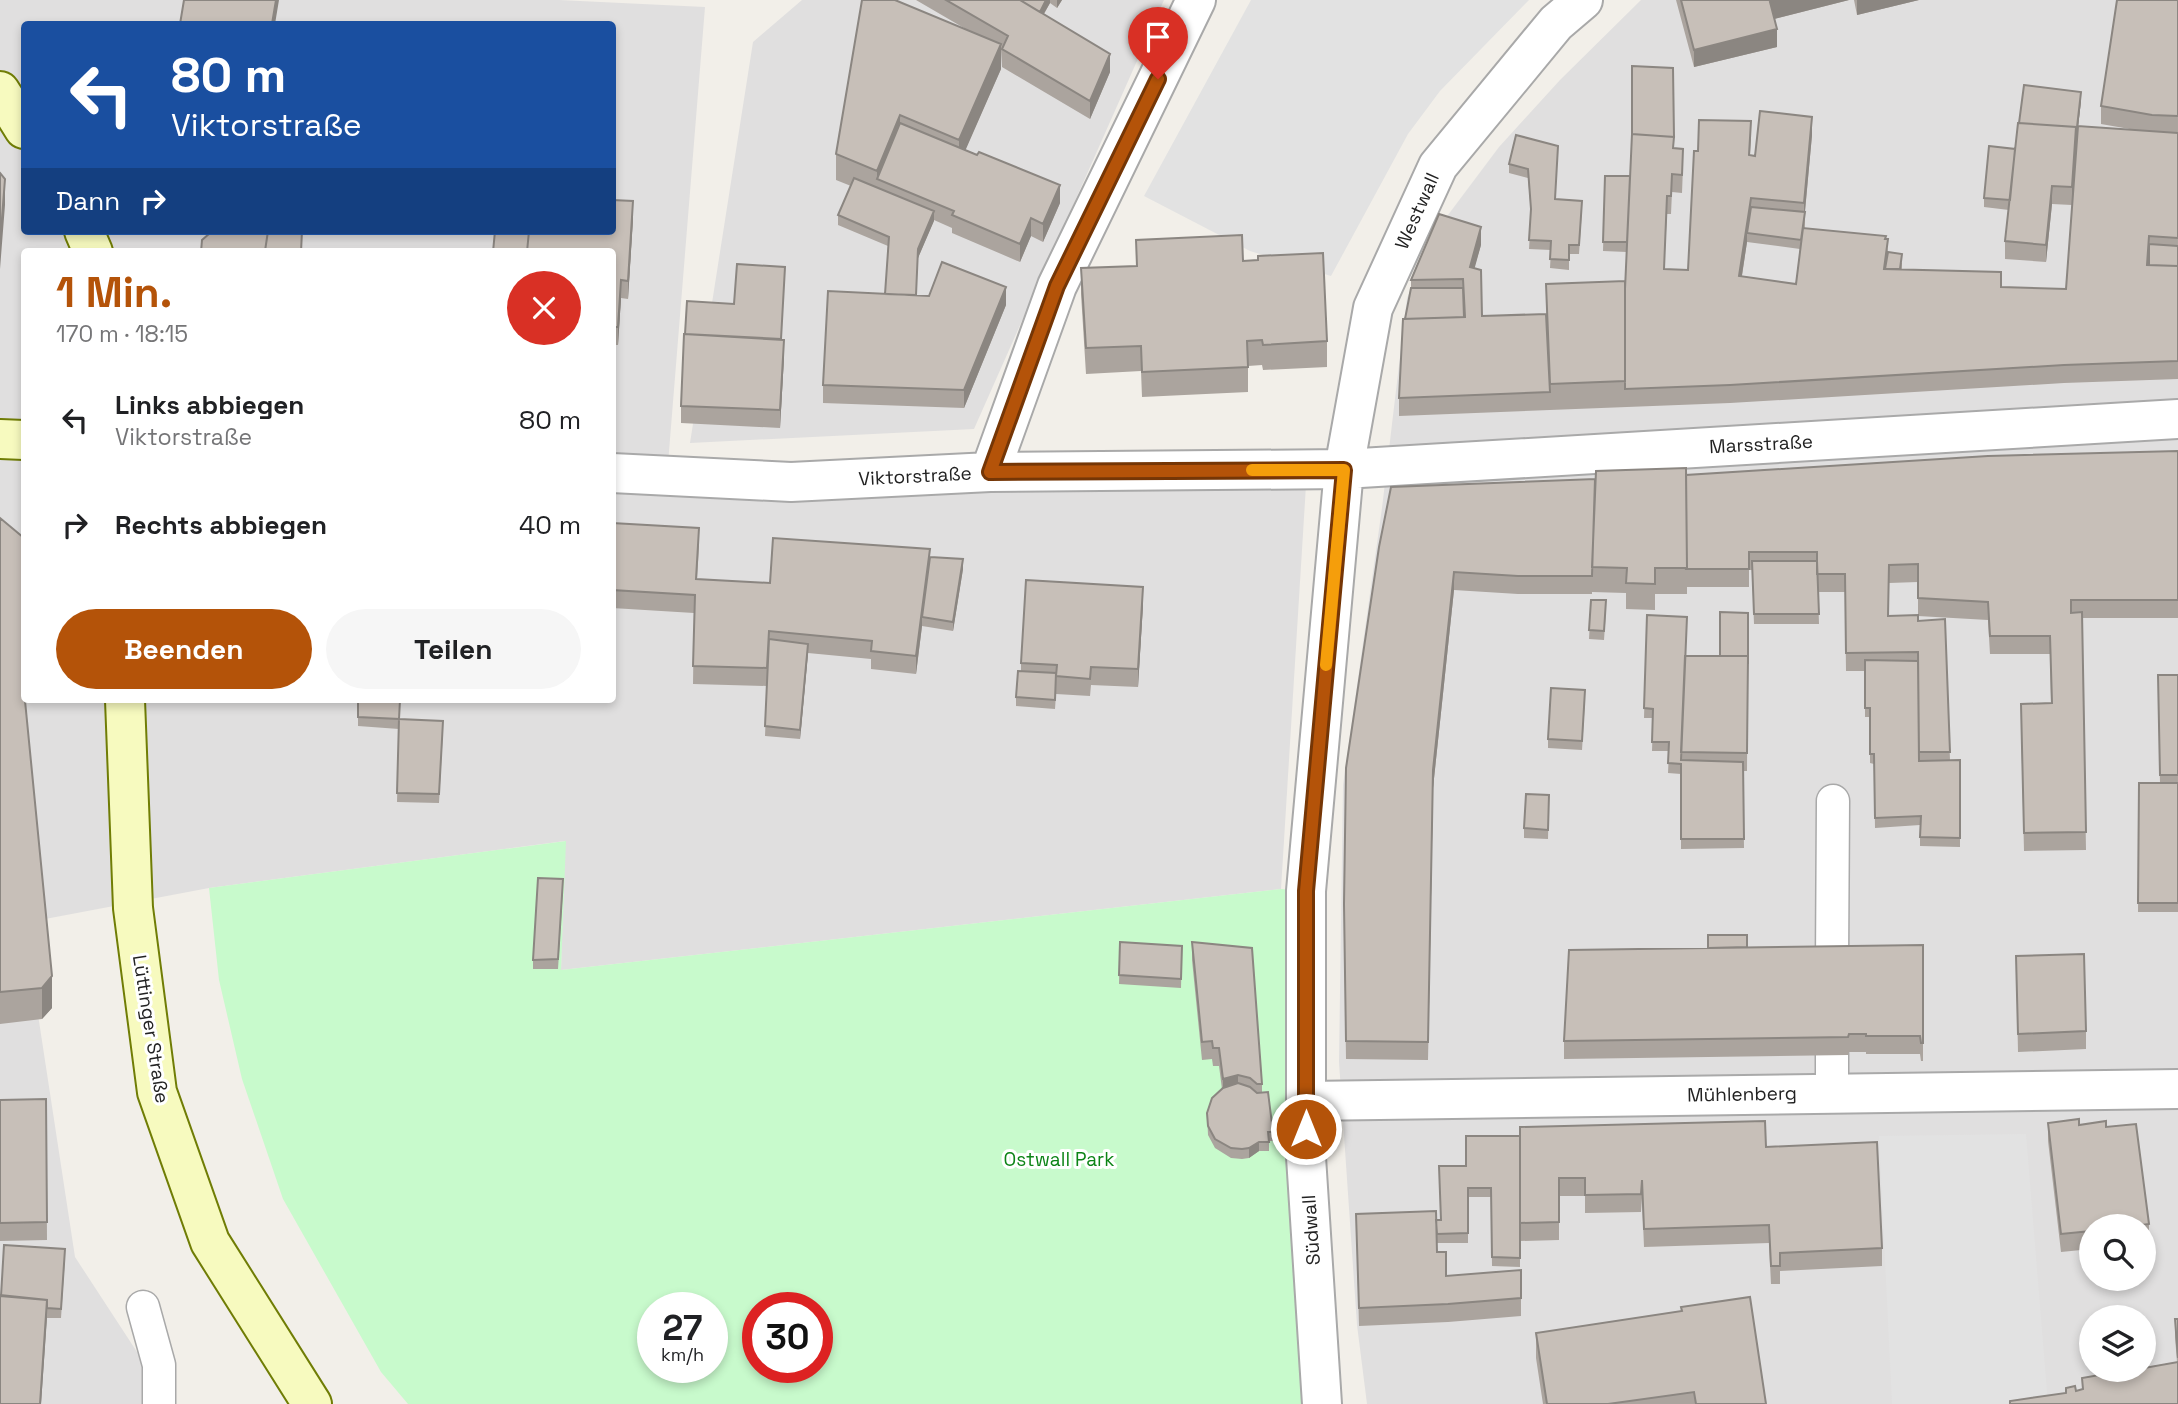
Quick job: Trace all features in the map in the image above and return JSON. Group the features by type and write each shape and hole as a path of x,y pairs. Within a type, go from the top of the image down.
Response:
{"street":[{"path":"990,472 1057,286 1196,0"},
{"name":"Westwall","path":"1344,470 1373,308 1438,166 1556,23 1583,0"},
{"path":"0,91 21,124"},
{"name":"Marsstraße","path":"1344,470 2178,419"},
{"path":"0,439 21,440"},
{"name":"Viktorstraße","path":"616,473 791,482 990,472 1344,470"},
{"name":"Südwall","path":"1322,1404 1306,1157 1306,891 1344,470"},
{"name":"Lüttinger Straße","path":"125,703 133,908 157,1092 211,1242 313,1404"},
{"name":"Mühlenberg","path":"1306,1101 2178,1088"}],"lane":[{"path":"1832,963 1833,801"},
{"path":"1832,1054 1832,1093"},
{"path":"143,1307 159,1365 159,1404"}],"shaded area":[{"path":"0,0 559,0 705,7 667,476 1307,469 1281,889 561,970 565,841 209,888 24,923 75,1257 171,1404 0,1404"},
{"path":"802,0 1164,0 974,429 690,443 753,42"},
{"path":"1251,0 1529,0 1440,91 1408,134 1331,276 1250,251 1144,196"},
{"path":"1641,0 2178,0 2178,1404 1367,1404 1357,1325 1339,1062 1343,785 1382,508 1407,298 1436,231 1499,147 1560,80"},
{"path":"2026,1134 2048,1404 1892,1404 1879,1136"}],"green space":[{"name":"Ostwall Park","path":"566,841 561,970 1281,889 1306,891 1322,1404 408,1404 381,1372 283,1199 242,1079 219,980 209,888"}],"building":[{"path":"184,0 276,0 272,21 180,21"},
{"path":"862,0 895,0 1001,44 959,140 900,115 877,171 836,154"},
{"path":"946,0 1020,0 1110,54 1090,101 1002,49 1008,36"},
{"path":"1020,0 1046,0 1040,12"},
{"path":"1681,0 1777,0 1770,2 1777,29 1694,50"},
{"path":"2117,0 2178,0 2178,116 2152,115 2101,106"},
{"path":"1632,66 1673,68 1674,137 1632,134"},
{"path":"2024,85 2081,92 2076,136 2076,127 2019,123"},
{"path":"1760,111 1812,117 1804,203 1751,198 1739,276 1796,284 1803,228 1886,236 1885,239 1888,239 1884,269 2001,272 2001,287 2066,289 2078,126 2178,133 2178,238 2149,236 2147,265 2178,266 2178,361 1625,389 1625,289 1632,134 1674,137 1673,148 1683,149 1682,175 1672,174 1671,196 1667,196 1664,269 1688,270 1694,151 1698,151 1699,120 1751,121 1749,155 1755,156"},
{"path":"900,123 1060,185 1043,224 1031,218 1020,244 952,215 954,211 877,179"},
{"path":"2018,123 2076,127 2072,187 2052,186 2046,245 2005,241"},
{"path":"1516,135 1558,146 1555,199 1582,201 1579,245 1569,245 1569,260 1550,259 1551,241 1529,240 1531,209 1528,169 1509,164"},
{"path":"1989,146 2015,149 2010,200 1984,198"},
{"path":"0,173 5,179 0,244"},
{"path":"1605,176 1630,176 1627,242 1603,242"},
{"path":"854,178 934,211 918,249 916,295 885,294 889,237 838,215"},
{"path":"616,200 633,201 628,281 621,280 618,327 616,248 527,248 529,235 616,235"},
{"path":"1751,207 1805,212 1801,240 1747,233"},
{"path":"1439,214 1481,227 1470,267 1481,270 1482,316 1546,314 1550,392 1399,398 1403,319 1465,317 1463,279 1411,280"},
{"path":"208,235 302,235 301,248 201,248 202,240"},
{"path":"495,235 529,235 527,248 493,248"},
{"path":"1242,235 1243,261 1258,260 1258,256 1323,253 1327,341 1263,345 1262,340 1247,341 1248,367 1142,372 1141,346 1086,348 1081,268 1137,266 1136,240"},
{"path":"2149,244 2178,246 2178,266 2149,265"},
{"path":"1888,252 1902,254 1900,269 1885,269"},
{"path":"942,262 1006,287 964,390 823,385 828,291 929,296"},
{"path":"737,264 785,267 781,339 685,334 687,301 734,304"},
{"path":"1625,281 1625,381 1550,384 1546,284"},
{"path":"1411,288 1463,288 1464,317 1405,319"},
{"path":"684,334 784,340 780,410 681,406"},
{"path":"2178,451 2178,600 2071,600 2071,613 2082,612 2086,832 2024,833 2021,704 2052,703 2050,636 1990,636 1988,602 1918,598 1918,564 1889,565 1888,616 1918,615 1918,621 1945,619 1950,752 1919,752 1918,652 1846,653 1845,574 1817,574 1817,552 1749,552 1749,569 1685,569 1686,475 1988,456"},
{"path":"1686,468 1687,568 1655,568 1655,584 1626,583 1627,568 1592,567 1596,471"},
{"path":"1595,479 1592,576 1518,576 1454,572 1433,770 1428,1042 1346,1041 1346,768 1379,547 1391,487"},
{"path":"0,518 21,536 21,703 25,703 52,976 42,988 0,992"},
{"path":"616,523 699,528 696,579 770,583 773,538 930,549 916,656 871,651 872,641 769,631 767,668 693,666 695,595 616,590"},
{"path":"930,557 963,559 953,622 922,617"},
{"path":"1752,561 1817,561 1819,614 1754,614"},
{"path":"1026,580 1143,587 1138,669 1091,667 1090,679 1056,676 1057,665 1021,663"},
{"path":"1591,600 1606,600 1604,631 1589,630"},
{"path":"1720,612 1748,613 1748,656 1720,656"},
{"path":"1647,615 1687,617 1681,760 1743,762 1744,839 1681,839 1681,764 1668,763 1669,742 1652,742 1653,709 1644,708"},
{"path":"769,639 808,644 800,730 765,726"},
{"path":"1685,656 1748,656 1747,753 1681,752"},
{"path":"1865,660 1918,661 1919,761 1960,760 1960,838 1920,837 1921,816 1875,818 1874,754 1870,754 1870,708 1865,708"},
{"path":"1018,671 1056,673 1055,700 1016,697"},
{"path":"2158,675 2178,675 2178,775 2160,775"},
{"path":"1551,688 1585,690 1582,741 1548,739"},
{"path":"358,703 400,703 399,719 358,717"},
{"path":"399,719 443,721 439,794 397,793"},
{"path":"2139,783 2178,783 2178,903 2138,903"},
{"path":"1526,794 1549,795 1548,830 1524,828"},
{"path":"538,878 563,879 558,959 533,960"},
{"path":"1708,935 1747,935 1747,947 1708,948"},
{"path":"1120,942 1182,946 1181,979 1119,975"},
{"path":"1192,942 1252,948 1262,1084 1238,1075 1223,1079 1219,1048 1213,1048 1212,1041 1202,1042"},
{"path":"1923,945 1923,1043 1920,1036 1866,1034 1849,1034 1848,1037 1564,1041 1569,950"},
{"path":"2084,954 2086,1031 2018,1034 2016,956"},
{"path":"1238,1083 1257,1093 1268,1092 1273,1132 1268,1132 1269,1142 1259,1142 1249,1148 1231,1148 1215,1139 1208,1126 1207,1113 1212,1098 1223,1088"},
{"path":"46,1099 47,1222 0,1223 0,1100"},
{"path":"2079,1119 2079,1125 2106,1121 2106,1127 2136,1124 2148,1214 2079,1214 2079,1232 2061,1234 2048,1123"},
{"path":"1765,1121 1766,1147 1877,1142 1882,1248 1780,1253 1780,1266 1771,1266 1769,1225 1644,1229 1642,1180 1641,1194 1585,1195 1585,1178 1559,1178 1559,1222 1520,1223 1520,1127"},
{"path":"1466,1136 1520,1136 1520,1258 1492,1257 1491,1188 1468,1188 1468,1233 1437,1234 1436,1220 1441,1220 1439,1166 1466,1166"},
{"path":"1436,1211 1437,1252 1446,1252 1446,1276 1521,1270 1521,1298 1359,1308 1356,1214"},
{"path":"4,1245 65,1249 61,1309 47,1308 47,1300 1,1296"},
{"path":"0,1295 47,1300 40,1404 0,1404"},
{"path":"1750,1297 1766,1404 1696,1404 1694,1392 1608,1404 1547,1404 1536,1333 1682,1311 1681,1307"},
{"path":"2175,1319 2178,1319 2178,1358"},
{"path":"2178,1362 2178,1404 2010,1404 2010,1401 2066,1393 2066,1388 2075,1386 2076,1391 2083,1389 2082,1382 2156,1382 2156,1366"}],"slow traffic":[{"path":"1252,470 1344,470 1326,665"}],"route":[{"path":"1158,79 1057,286 990,472 1344,470 1306,891 1306,1129"}]}
